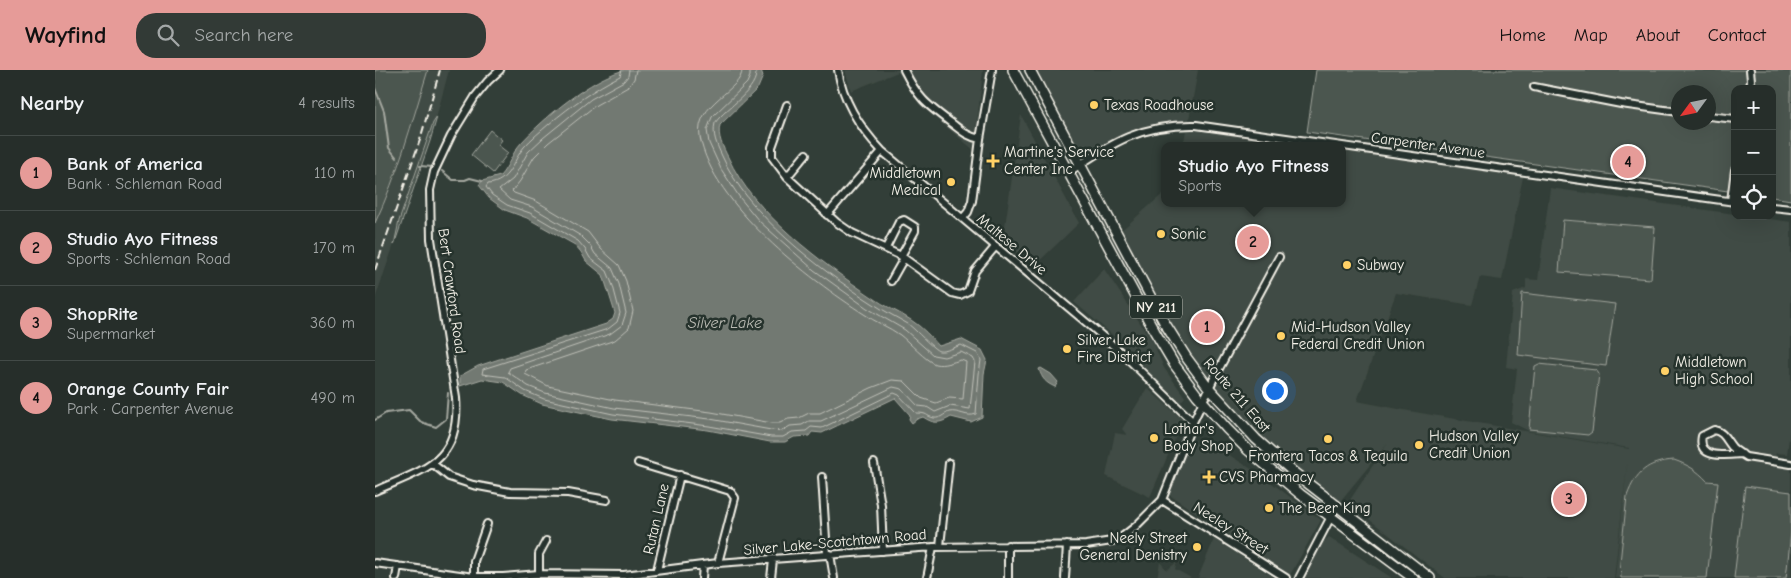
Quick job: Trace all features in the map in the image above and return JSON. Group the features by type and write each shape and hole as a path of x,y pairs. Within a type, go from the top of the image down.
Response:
{"main road":[{"name":"Route 211 East","path":"1013,70 1155,332 1203,402 1254,456 1288,484 1413,578"},
{"name":"Route 211 East","path":"1030,70 1164,322 1186,357 1209,388 1267,450 1430,578"}],"street":[{"name":"Bert Crawford Road","path":"375,491 433,464 444,453 455,430 457,410 431,239 430,190 434,172 451,136 475,97 487,81 500,70"},
{"name":"Maltese Drive","path":"838,70 845,95 854,116 882,151 1125,356 1193,422"},
{"path":"904,70 918,95 929,107 969,137 980,139"},
{"path":"963,218 968,212 972,201 992,70"},
{"path":"1750,70 1750,85"},
{"path":"1534,87 1621,104 1671,111"},
{"path":"787,105 772,147 772,157 787,177 827,215 852,233 903,257 952,292 960,295 968,291 975,271 996,246"},
{"path":"1716,117 1731,119"},
{"name":"Carpenter Avenue","path":"1068,173 1110,146 1143,131 1170,125 1196,125 1316,142"},
{"name":"Carpenter Avenue","path":"1346,146 1731,201"},
{"path":"827,215 882,151"},
{"path":"787,177 806,154"},
{"path":"1776,207 1791,209"},
{"path":"886,248 899,222 904,220 915,227 915,231 891,281"},
{"name":"Silver Lake-Scotchtown Road","path":"375,563 473,577 539,574 624,576 718,563 828,554 937,546 1093,545 1117,539 1136,526 1162,500 1193,422 1209,388 1279,257"},
{"path":"1742,454 1713,455 1704,451 1700,443 1702,436 1714,430 1720,431 1733,448 1742,454 1746,457 1791,464"},
{"path":"638,463 730,491 735,498 718,563"},
{"path":"874,463 881,505 883,551"},
{"path":"927,578 937,546 949,463"},
{"path":"433,464 449,477 473,485 510,492 568,493 607,500"},
{"name":"Rutan Lane","path":"657,570 680,475"},
{"path":"822,477 828,554 834,578"},
{"name":"Neeley Street","path":"1162,500 1286,578"},
{"path":"1299,578 1337,506"},
{"path":"473,577 474,561 487,524"},
{"path":"539,574 539,554 546,542"},
{"path":"1008,545 1008,578"},
{"path":"1065,578 1067,545"},
{"path":"771,578 773,560"},
{"path":"702,578 703,565"},
{"path":"396,578 398,566"}],"shaded area":[{"path":"375,70 449,70 430,141 375,299"},
{"path":"375,70 428,70 398,167 375,223"},
{"path":"845,70 983,70 974,150 920,105 898,72 851,91"},
{"path":"1029,70 1198,70 1188,125 1311,142 1184,142 1187,125 1148,129 1080,164"},
{"path":"1316,70 1791,70 1791,200 1776,198 1776,85 1731,85 1731,191 1307,132"},
{"path":"1021,115 1079,223 1033,267 1003,240"},
{"path":"437,117 394,245 399,221 433,123"},
{"path":"490,130 502,140 498,145 508,153 493,173 471,155"},
{"path":"1346,147 1524,172 1502,280 1480,277 1472,305 1396,293 1357,401 1629,449 1614,578 1445,578 1348,503 1387,444 1337,505 1256,439 1209,388 1146,288 1117,234 1161,196 1161,207 1346,207"},
{"path":"1550,188 1731,213 1731,220 1776,220 1791,222 1791,422 1787,454 1776,453 1774,466 1791,468 1791,578 1615,578 1629,448 1529,431 1511,422 1517,369 1506,367 1513,293 1526,288 1526,279 1538,280"},
{"path":"1563,220 1655,227 1651,279 1559,272"},
{"path":"1104,269 1153,342 1164,368 1185,397 1179,404 1123,344 1074,302"},
{"path":"1522,293 1615,304 1606,366 1518,355"},
{"path":"1539,364 1596,370 1599,374 1592,432 1588,435 1529,429 1535,366"},
{"path":"1147,388 1183,420 1150,497 1106,476 1115,433 1127,435 1122,429"},
{"path":"1202,438 1261,475 1321,520 1290,575 1168,494 1184,453 1196,440"},
{"path":"1674,460 1692,468 1707,481 1718,482 1707,578 1621,578 1620,563 1627,496 1630,488 1639,475 1650,466"},
{"path":"1745,486 1791,492 1791,532 1786,578 1734,578"},
{"path":"1329,537 1392,578 1301,578 1321,544"},
{"path":"1214,539 1275,578 1198,578"},
{"path":"1160,562 1167,570 1177,562 1175,569 1191,578 1157,578"}],"water":[{"name":"Silver Lake","path":"625,70 761,70 763,76 758,88 720,125 721,141 739,178 771,217 811,253 877,300 915,323 939,346 961,339 982,350 987,360 984,374 982,417 971,422 951,417 937,422 923,417 912,423 909,419 910,415 895,398 822,433 812,432 809,436 794,437 785,442 770,442 708,430 612,419 542,404 522,395 503,382 482,379 460,386 460,376 478,366 606,324 613,319 615,313 603,275 586,261 575,245 527,218 505,210 489,198 479,185 482,181 500,176 521,143 555,111 598,81"},
{"path":"1041,368 1051,374 1058,382 1055,387 1043,378 1039,369"}],"waterway":[{"path":"375,88 384,111 389,148 397,158"},
{"path":"420,166 433,167"},
{"path":"442,171 453,180 470,178 482,181"},
{"path":"375,420 386,413 409,410 421,422 436,427 446,419 448,393"}],"railway":[{"path":"375,270 420,140 440,70"}],"place":[{"name":"Texas Roadhouse","path":"1094,105"},
{"name":"Martine's Service Center Inc","path":"993,161"},
{"name":"Orange County Fair","path":"1628,162"},
{"name":"Middletown Medical","path":"951,182"},
{"name":"Sonic","path":"1161,234"},
{"name":"Studio Ayo Fitness","path":"1253,242"},
{"name":"Subway","path":"1347,265"},
{"name":"Bank of America","path":"1207,327"},
{"name":"Mid-Hudson Valley Federal Credit Union","path":"1281,336"},
{"name":"Silver Lake Fire District","path":"1067,349"},
{"name":"Middletown High School","path":"1665,371"},
{"name":"Lothar's Body Shop","path":"1154,438"},
{"name":"Frontera Tacos & Tequila","path":"1328,439"},
{"name":"Hudson Valley Credit Union","path":"1419,445"},
{"name":"CVS Pharmacy","path":"1209,477"},
{"name":"ShopRite","path":"1569,499"},
{"name":"The Beer King","path":"1269,508"},
{"name":"Neely Street General Denistry","path":"1197,547"}]}
